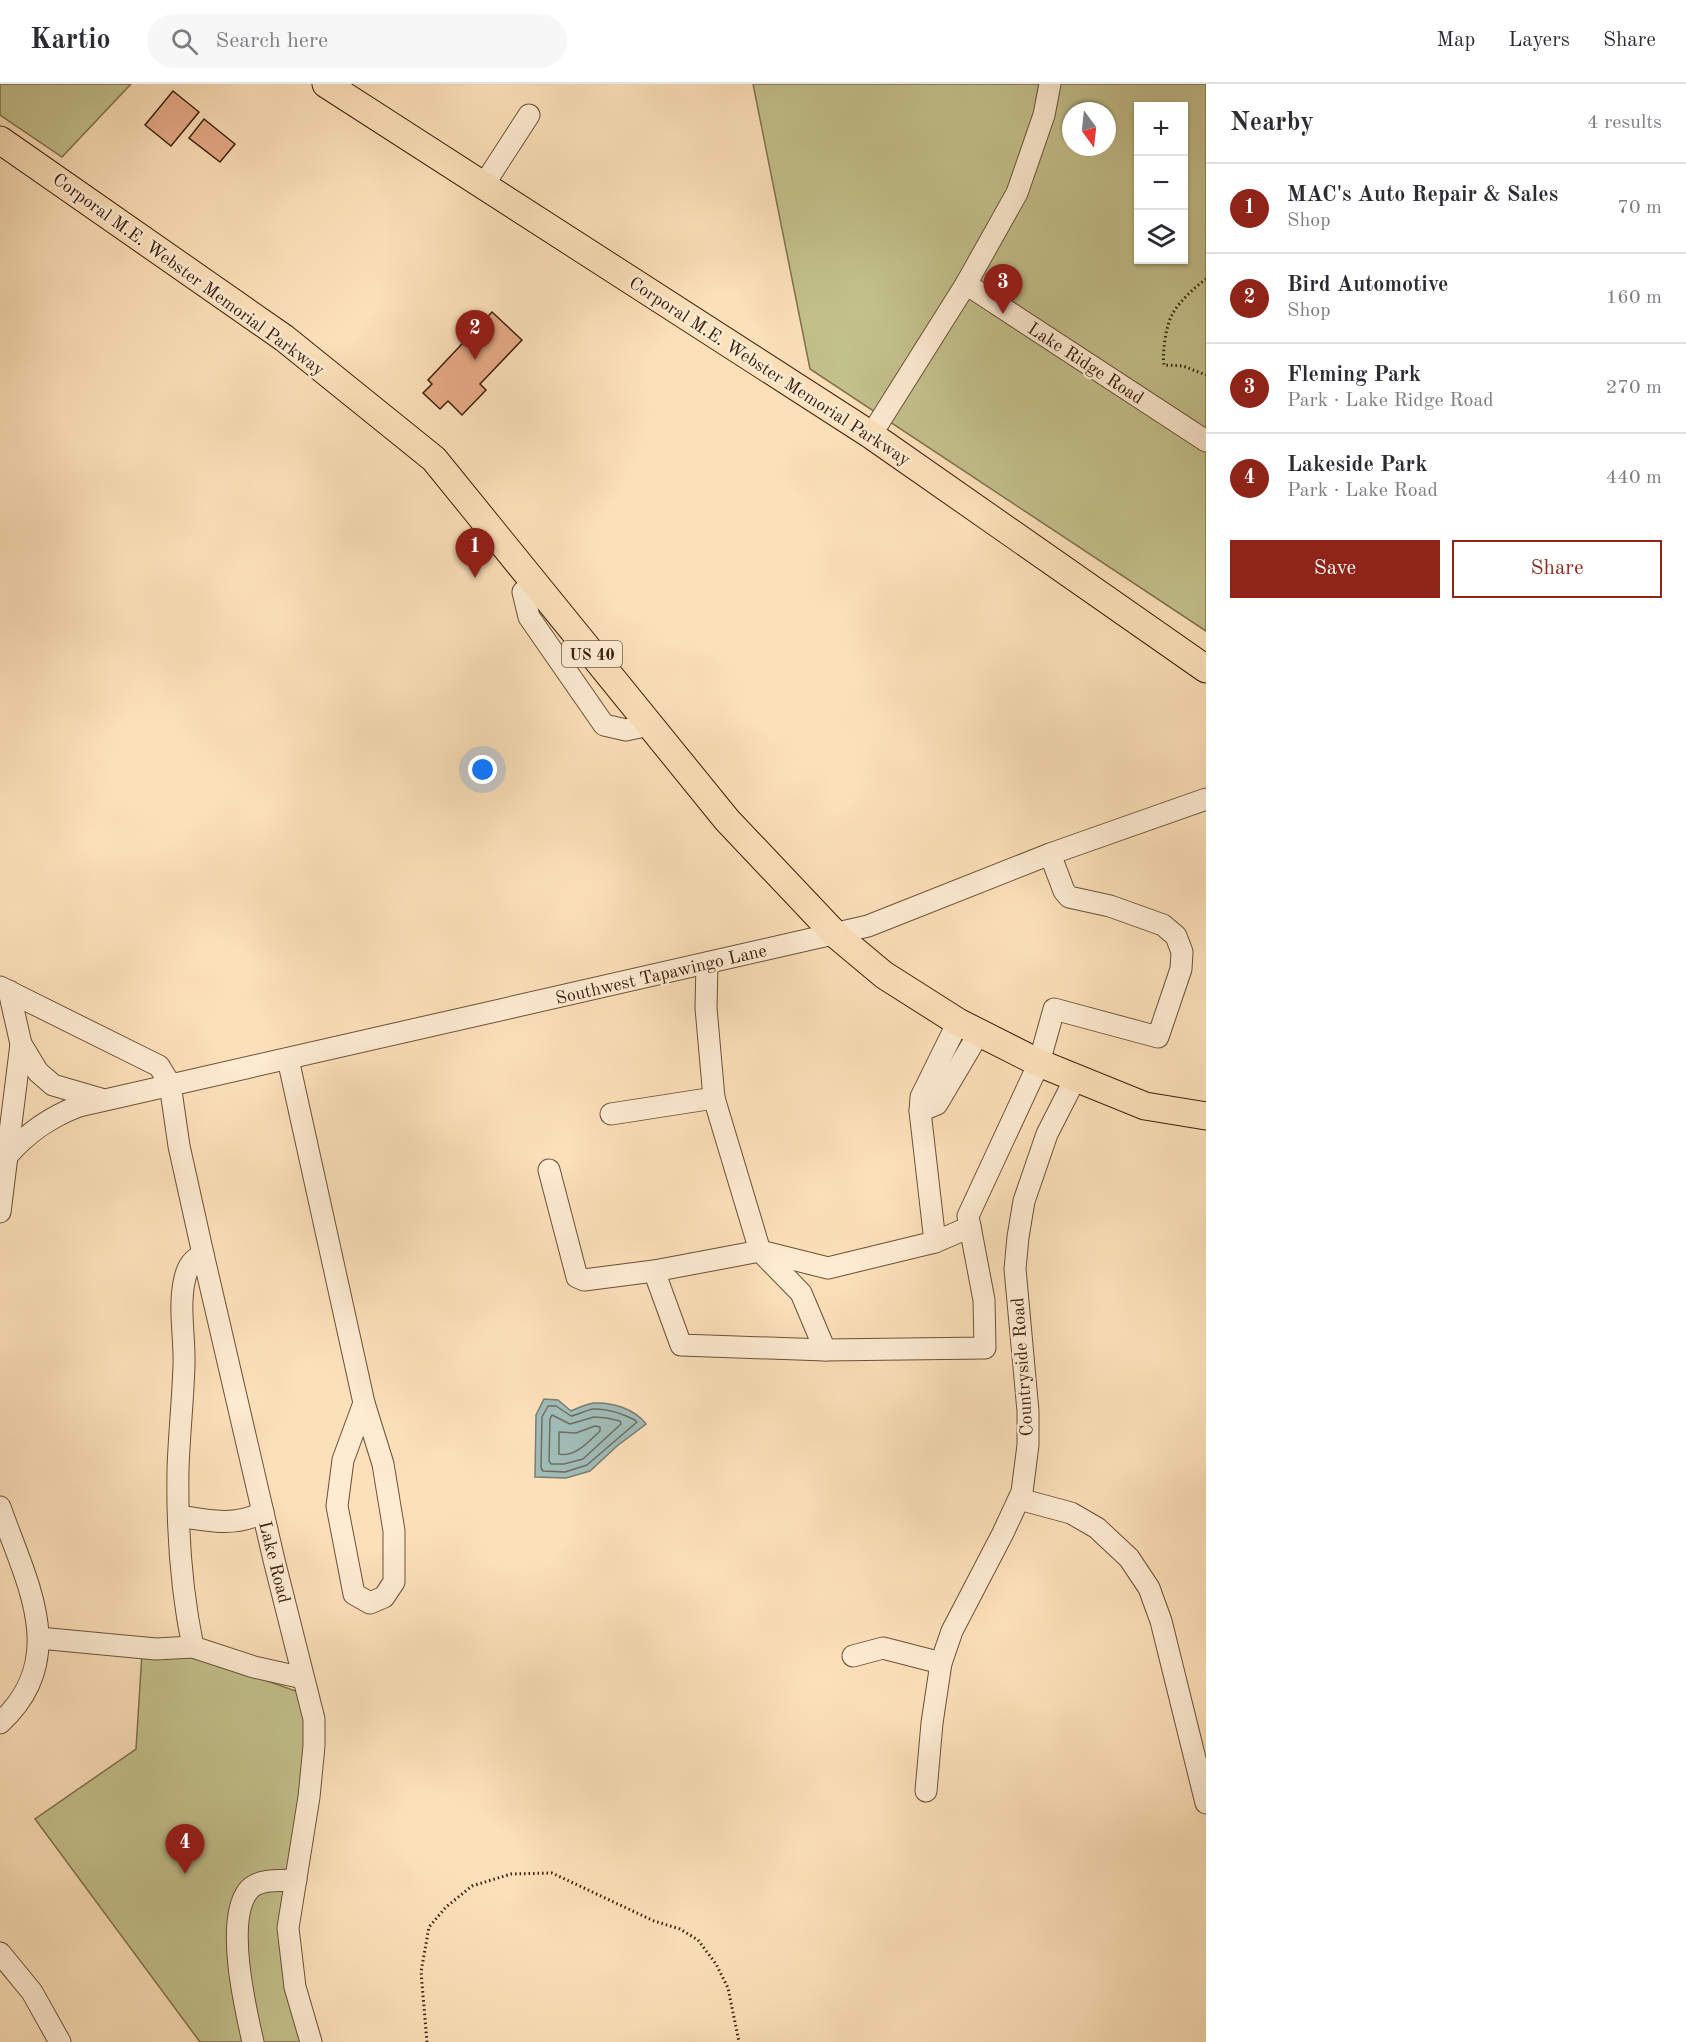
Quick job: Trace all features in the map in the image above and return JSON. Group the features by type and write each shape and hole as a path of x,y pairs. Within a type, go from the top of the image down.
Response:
{"main road":[{"name":"Corporal M.E. Webster Memorial Parkway","path":"326,84 871,435 1206,669"},
{"name":"Corporal M.E. Webster Memorial Parkway","path":"0,140 284,338 434,459 727,820 835,934 884,975 969,1028 1075,1079 1145,1106 1206,1116"}],"street":[{"path":"871,435 966,284 1017,193 1044,115 1050,84"},
{"path":"483,186 529,115"},
{"name":"Lake Ridge Road","path":"966,284 1206,441"},
{"path":"533,581 523,592 529,617 604,725 626,730 649,724"},
{"name":"Southwest Tapawingo Lane","path":"7,1156 21,1139 54,1116 79,1106 868,926 1050,854 1206,799"},
{"path":"654,1271 681,1345 825,1350 985,1348 984,1300 968,1216 1039,1063 1054,1010 1158,1037 1180,969 1182,952 1176,936 1163,925 1110,906 1069,897 1064,891 1050,854"},
{"path":"706,963 706,1008 714,1098 760,1251 801,1293 825,1350"},
{"path":"4,989 21,1044 38,1072 53,1085 102,1100"},
{"path":"4,989 159,1066 170,1084"},
{"path":"935,1242 920,1111 921,1097 969,1028"},
{"path":"0,1212 21,1044"},
{"path":"288,1059 364,1403 383,1464 394,1531 394,1582 384,1597 370,1603 354,1594 337,1506 343,1460 364,1403"},
{"name":"Countryside Road","path":"926,1791 940,1663 952,1630 1022,1492 1028,1445 1028,1411 1015,1269 1018,1237 1024,1201 1047,1134 1075,1079"},
{"name":"Lake Road","path":"170,1084 179,1146 203,1254 314,1719 309,1797 288,1928 295,1987 311,2042"},
{"path":"611,1114 714,1098"},
{"path":"549,1170 577,1277 584,1280 654,1271 760,1251 828,1268 935,1242 970,1227"},
{"path":"193,1647 186,1615 179,1552 179,1462 184,1363 183,1288 190,1264 203,1254"},
{"path":"1019,1499 1071,1513 1097,1528 1129,1558 1149,1588 1161,1621 1206,1803"},
{"path":"0,1507 36,1609 40,1645 30,1685 12,1712 0,1723"},
{"path":"179,1516 228,1522 249,1519 263,1512"},
{"path":"39,1638 156,1649 193,1647 303,1678"},
{"path":"854,1656 883,1647 940,1663"},
{"path":"253,2042 242,1984 237,1938 239,1908 248,1890 262,1882 296,1880"},
{"path":"0,1953 32,1992 60,2042"}],"path":[{"path":"1206,279 1172,314 1162,354 1164,365 1183,366 1206,375"},
{"path":"427,2042 421,1972 429,1927 446,1907 472,1886 511,1874 552,1873 654,1921 680,1929 698,1940 716,1964 728,1988 739,2042"}],"shaded area":[{"path":"0,84 131,84 62,157 0,115"},
{"path":"753,84 1206,84 1206,631 810,369"},
{"path":"185,1652 307,1695 314,1719 288,1928 315,2042 200,2042 35,1819 136,1749 142,1653"}],"water":[{"path":"544,1399 558,1400 571,1411 594,1403 615,1405 636,1414 646,1424 590,1471 566,1478 535,1477 536,1415"}],"building":[{"path":"173,91 199,112 171,146 145,125"},
{"path":"204,119 235,144 220,162 189,138"},
{"path":"492,312 522,340 480,384 486,390 462,415 448,401 440,409 423,393 432,384 428,380"}],"place":[{"name":"Fleming Park","path":"1003,314"},
{"name":"Bird Automotive","path":"475,360"},
{"name":"MAC's Auto Repair & Sales","path":"475,578"},
{"name":"Lakeside Park","path":"185,1874"}]}
